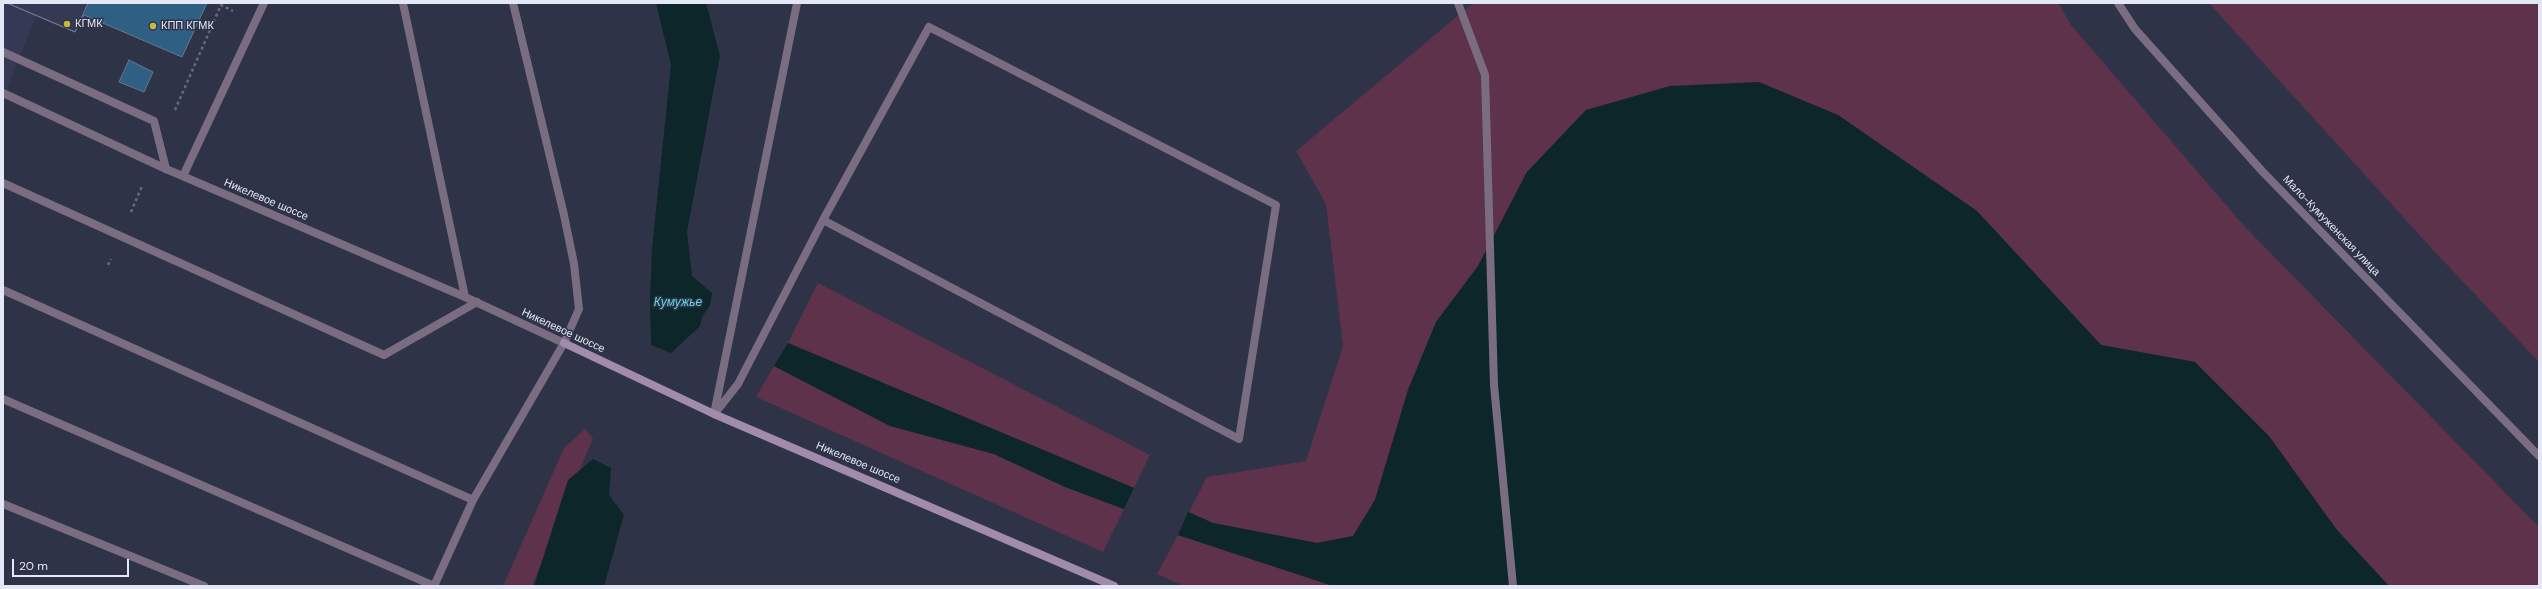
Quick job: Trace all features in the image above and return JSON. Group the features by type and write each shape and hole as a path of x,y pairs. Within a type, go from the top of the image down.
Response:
{"street":[{"path":"183,176 264,3"},
{"path":"403,3 465,297"},
{"path":"3,399 434,586 472,500 564,343 578,309 574,264 514,3"},
{"path":"714,414 797,3"},
{"path":"1458,3 1485,75 1494,385 1513,586"},
{"name":"Мало-Кумуженская улица","path":"2118,3 2135,29 2262,171 2539,456"},
{"path":"714,414 738,384 823,220 928,27 1276,205 1238,439 823,220"},
{"path":"3,52 154,121 166,169"},
{"name":"Никелевое шоссе","path":"3,93 166,169 477,302 714,414 1114,586"},
{"path":"3,183 384,355 477,302"},
{"path":"3,290 472,500"},
{"path":"3,504 204,586"}],"shaded area":[{"name":"КПП КГМК","path":"3,3 207,3 182,57 84,15 75,32 36,16 3,98"},
{"path":"1473,3 2058,3 2071,25 2246,228 2539,527 2539,586 2389,586 2337,530 2195,362 2101,345 1977,211 1838,115 1586,110 1527,172 1478,266 1436,322 1408,390 1375,500 1353,536 1317,543 1213,523 1189,512 1207,477 1306,461 1343,346 1326,204 1296,151"},
{"path":"2209,3 2539,3 2539,362 2433,250"},
{"path":"818,283 1150,455 1134,488 788,343"},
{"path":"774,366 890,426 994,454 1065,487 1124,509 1103,552 756,397"},
{"path":"585,429 593,438 532,586 503,586 564,448"},
{"path":"1178,535 1333,586 1184,586 1157,574"}],"water":[{"name":"Кумужье","path":"656,3 706,3 720,56 687,232 692,276 712,293 710,306 703,315 700,326 671,353 651,345 650,299 652,249 671,65"},
{"path":"1759,82 1838,115 1977,211 2101,345 2195,362 2269,436 2337,530 2389,586 1333,586 1178,535 1188,512 1213,523 1317,543 1353,536 1375,500 1408,390 1436,322 1478,266 1527,172 1586,110 1670,86"},
{"path":"788,343 1134,488 1124,509 1065,487 994,454 890,426 774,366"},
{"path":"593,459 611,468 609,495 624,515 604,586 534,586 568,480"}],"building":[{"name":"КПП КГМК","path":"7,3 207,3 182,57 84,15 75,32"},
{"name":"КГМК","path":"7,3 88,3 75,32"},
{"path":"129,60 153,72 144,92 119,82"}],"place":[{"name":"КГМК","path":"67,24"},
{"name":"КПП КГМК","path":"153,26"}]}
